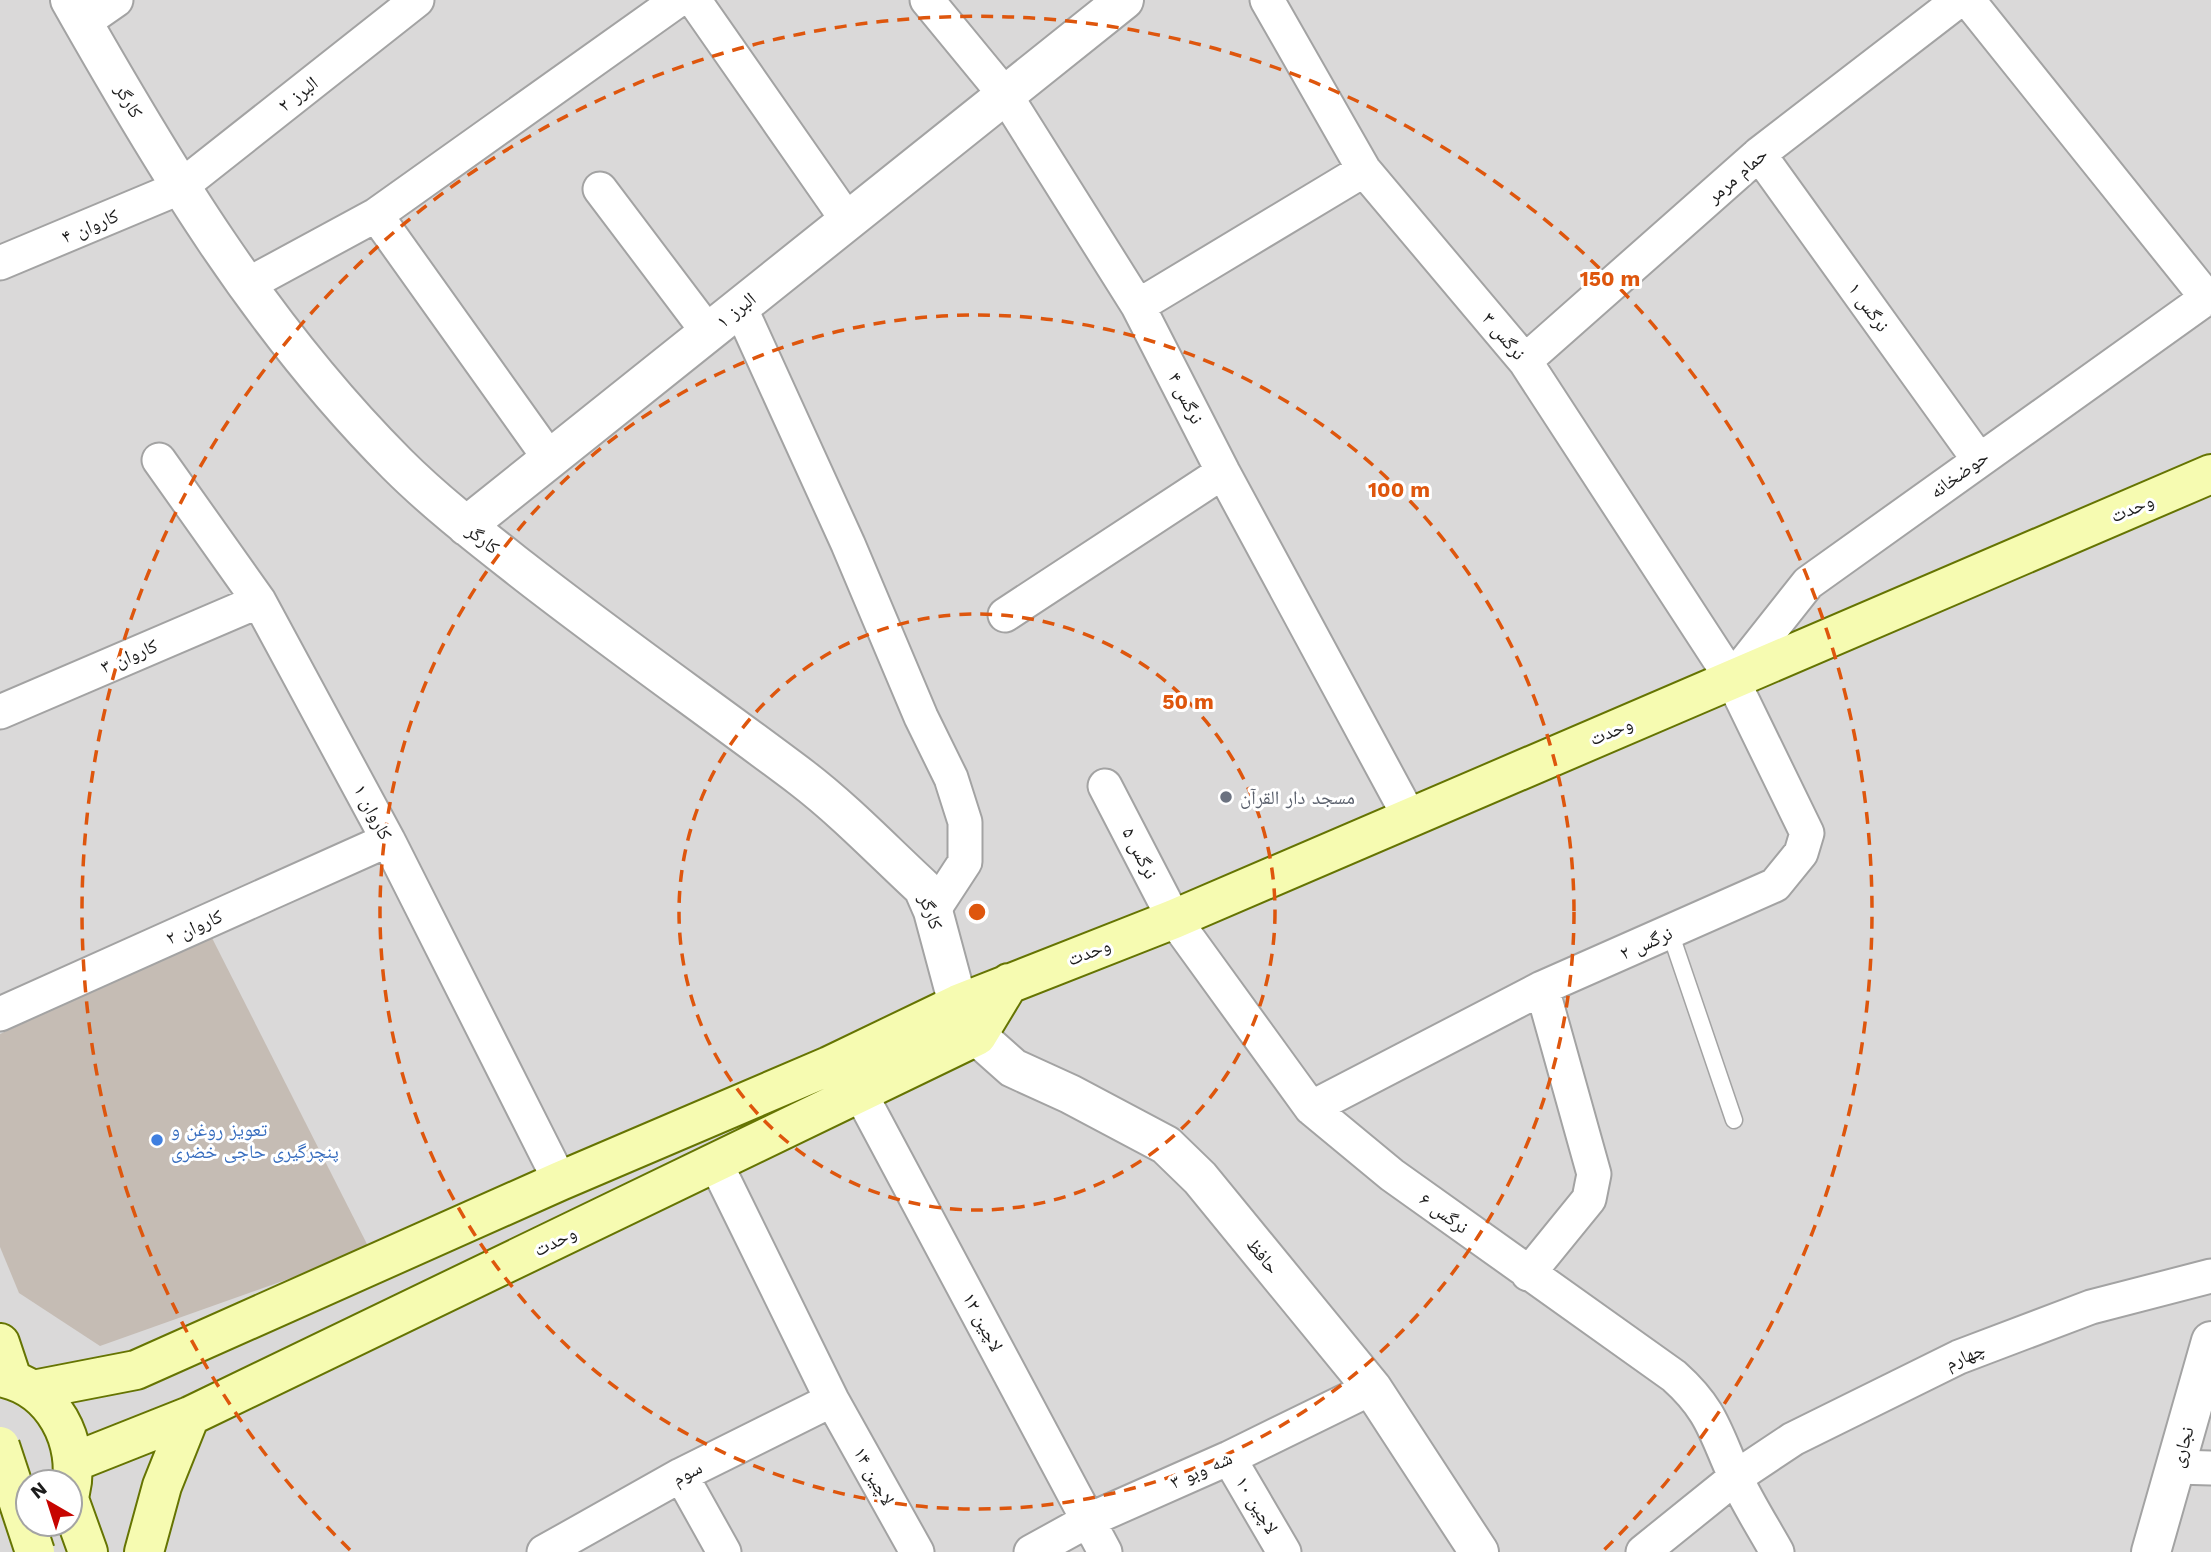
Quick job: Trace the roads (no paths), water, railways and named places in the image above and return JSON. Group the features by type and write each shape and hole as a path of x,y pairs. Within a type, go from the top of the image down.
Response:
{"main road":[{"name":"وحدت","path":"15,1382 136,1370 560,1181 829,1066 958,1004 1174,919 2211,474"},
{"path":"977,1036 1009,983"},
{"name":"وحدت","path":"84,1471 190,1416 977,1036"},
{"path":"0,1343 15,1382 53,1409 67,1434 71,1468"},
{"path":"144,1552 162,1486 190,1416"},
{"path":"0,1446 35,1552"},
{"path":"19,1552 40,1538"}],"street":[{"path":"77,12 116,0"},
{"name":"البرز ۲","path":"179,188 417,0"},
{"path":"245,286 376,215 678,0"},
{"path":"694,0 848,221"},
{"name":"نرگس ۴","path":"927,0 1006,96 1138,306 1223,472 1409,818"},
{"name":"البرز ۱","path":"466,526 1125,0"},
{"name":"نرگس ۳","path":"1267,0 1364,170 1525,361 1732,680"},
{"name":"حمام مرمر","path":"1525,361 1759,154 1958,0"},
{"path":"1968,0 2209,297"},
{"name":"کارگر","path":"77,12 179,188 245,286 321,383 398,466 466,526 619,646 805,781 923,888 933,911 958,1004 977,1036"},
{"name":"نرگس ۱","path":"1759,154 1979,460"},
{"path":"1138,306 1364,170"},
{"name":"کاروان ۴","path":"0,263 179,188"},
{"path":"600,190 708,332"},
{"path":"376,215 550,458"},
{"name":"حوضخانه","path":"1732,680 1808,583 2209,297"},
{"path":"740,307 848,544 921,717 951,778 965,822 965,862 933,911"},
{"name":"کاروان ۱","path":"159,460 259,601 388,840 560,1181"},
{"path":"1005,615 1223,472"},
{"name":"کاروان ۳","path":"0,712 259,601"},
{"name":"نرگس ۲","path":"1311,1108 1542,988 1775,885 1801,853 1807,833 1732,680"},
{"name":"نرگس ۵","path":"1105,786 1174,919"},
{"name":"کاروان ۲","path":"0,1014 388,840"},
{"name":"نرگس ۶","path":"1174,919 1311,1108 1392,1175 1674,1376 1696,1396 1710,1415 1736,1477 1777,1552"},
{"path":"1528,1274 1589,1199 1594,1174 1542,988"},
{"name":"حافظ","path":"977,1036 1013,1068 1070,1094 1166,1145 1200,1178 1372,1388 1479,1552"},
{"name":"لاچین ۱۲","path":"860,1093 1105,1552"},
{"name":"لاچین ۱۴","path":"716,1164 832,1400 917,1552"},
{"name":"چهارم","path":"1643,1552 1736,1477 1794,1439 1959,1357 2091,1307 2211,1276"},
{"name":"نجاری","path":"2151,1552 2194,1467 2211,1341"},
{"name":"شه وبو ۳","path":"1031,1552 1089,1520 1229,1458 1372,1388"},
{"name":"سوم","path":"548,1551 681,1475 832,1400"},
{"name":"لاچین ۱۰","path":"1229,1458 1284,1552"},
{"path":"681,1475 724,1552"}],"lane":[{"path":"1670,932 1734,1120"}],"place":[{"name":"مسجد دار القرآن","path":"1226,797"},
{"name":"تعویز روغن و پنچرگیری حاجی خضری","path":"157,1140"}]}
